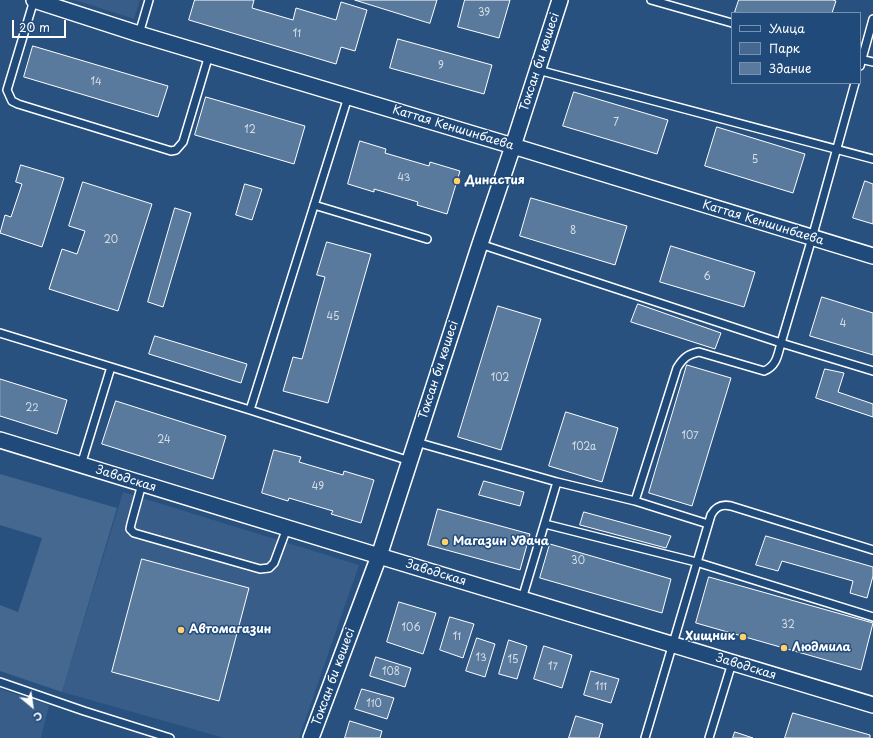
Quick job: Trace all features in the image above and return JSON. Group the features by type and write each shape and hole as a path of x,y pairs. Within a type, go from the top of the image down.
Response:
{"street":[{"name":"Каттая Кеншинбаева","path":"34,0 139,34 514,146 873,256"},
{"name":"Токсан би көшесі","path":"311,738 378,556 480,244 514,146 560,0"},
{"name":"Заводская","path":"0,440 378,556 873,705"}],"lane":[{"path":"34,0 7,90 12,101 18,104 171,151 176,150 183,142 209,55"},
{"path":"139,34 149,0"},
{"path":"651,0 731,23"},
{"path":"873,19 861,61 873,62"},
{"path":"538,70 837,148 873,159"},
{"path":"635,501 677,368 682,360 690,354 699,352 764,371 774,364 812,238 855,84"},
{"path":"250,410 348,97"},
{"path":"314,205 427,239"},
{"path":"480,244 781,343 873,371"},
{"path":"0,334 112,367 410,461"},
{"path":"81,465 112,367"},
{"path":"416,442 557,482 635,501 708,524"},
{"path":"522,599 557,482"},
{"path":"142,484 130,529 134,533 260,569 268,568 274,563 287,528"},
{"path":"645,738 696,562 714,509 718,506 725,505 873,550"},
{"path":"545,524 696,562 873,617"},
{"path":"709,738 732,663"},
{"path":"0,682 84,711 170,738"}],"shaded area":[{"path":"75,0 140,0 134,19"},
{"path":"123,492 359,565 299,738 224,738 62,692"},
{"path":"0,689 49,705 41,738 0,738"}],"green space":[{"path":"0,474 117,508 62,692 0,671 0,605 18,612 42,538 0,525"}],"building":[{"path":"195,0 254,0 252,8 293,20 296,8 336,20 341,2 367,10 355,51 341,47 336,64 189,20"},
{"path":"355,0 437,0 430,23"},
{"path":"465,0 510,0 499,38 458,27"},
{"path":"739,0 836,1 832,12 735,12"},
{"path":"398,39 492,65 484,94 390,68"},
{"path":"33,46 168,86 158,117 24,77"},
{"path":"574,92 668,120 657,154 563,126"},
{"path":"206,97 305,126 294,164 195,135"},
{"path":"717,127 805,154 793,193 705,166"},
{"path":"360,141 386,149 385,153 429,166 430,162 460,171 447,214 417,205 418,202 374,189 374,192 348,184"},
{"path":"21,165 64,178 42,247 0,233 5,215 11,217 22,184 16,182"},
{"path":"865,181 873,184 873,224 853,218"},
{"path":"83,182 152,204 118,311 49,289 62,249 77,254 85,231 69,226"},
{"path":"245,184 262,189 252,220 236,215"},
{"path":"531,198 627,226 615,265 520,236"},
{"path":"175,208 191,213 163,307 148,302"},
{"path":"327,242 371,254 328,403 283,391 293,357 302,359 325,277 317,275"},
{"path":"671,246 755,272 744,307 660,282"},
{"path":"822,297 873,313 873,355 810,336"},
{"path":"638,304 721,333 715,349 631,322"},
{"path":"498,306 541,319 501,450 458,437"},
{"path":"155,336 247,364 241,383 149,354"},
{"path":"687,365 731,378 692,506 649,493"},
{"path":"825,369 844,373 838,392 873,404 873,417 816,398"},
{"path":"0,379 67,400 57,434 0,416"},
{"path":"116,401 226,436 213,479 102,444"},
{"path":"566,412 618,428 602,482 549,466"},
{"path":"274,450 301,457 299,462 343,475 344,471 374,480 361,523 331,514 333,511 289,498 288,501 262,493"},
{"path":"484,481 524,492 520,506 479,495"},
{"path":"438,509 530,534 520,570 428,545"},
{"path":"584,512 671,536 666,548 580,525"},
{"path":"766,536 873,567 873,576 867,598 850,593 853,581 782,561 778,571 756,565"},
{"path":"550,544 671,579 662,613 540,578"},
{"name":"Автомагазин","path":"142,559 249,588 219,701 112,672"},
{"path":"709,577 873,623 861,670 696,623"},
{"path":"399,602 436,613 423,654 387,642"},
{"path":"450,617 474,624 463,658 440,650"},
{"path":"477,638 495,644 485,677 466,671"},
{"path":"509,640 527,646 517,679 499,674"},
{"path":"544,646 572,655 562,688 534,679"},
{"path":"376,657 411,668 405,687 370,676"},
{"path":"591,671 619,679 611,703 584,695"},
{"path":"362,689 394,698 387,719 355,709"},
{"path":"793,713 870,735 870,738 785,738"},
{"path":"576,716 603,724 599,738 569,738"},
{"path":"350,721 382,731 380,738 345,738"},
{"path":"735,732 753,738 733,738"}],"place":[{"name":"Династия","path":"457,181"},
{"name":"Магазин Удача","path":"445,542"},
{"name":"Автомагазин","path":"181,630"},
{"name":"Хищник","path":"743,637"},
{"name":"Людмила","path":"784,648"}]}
